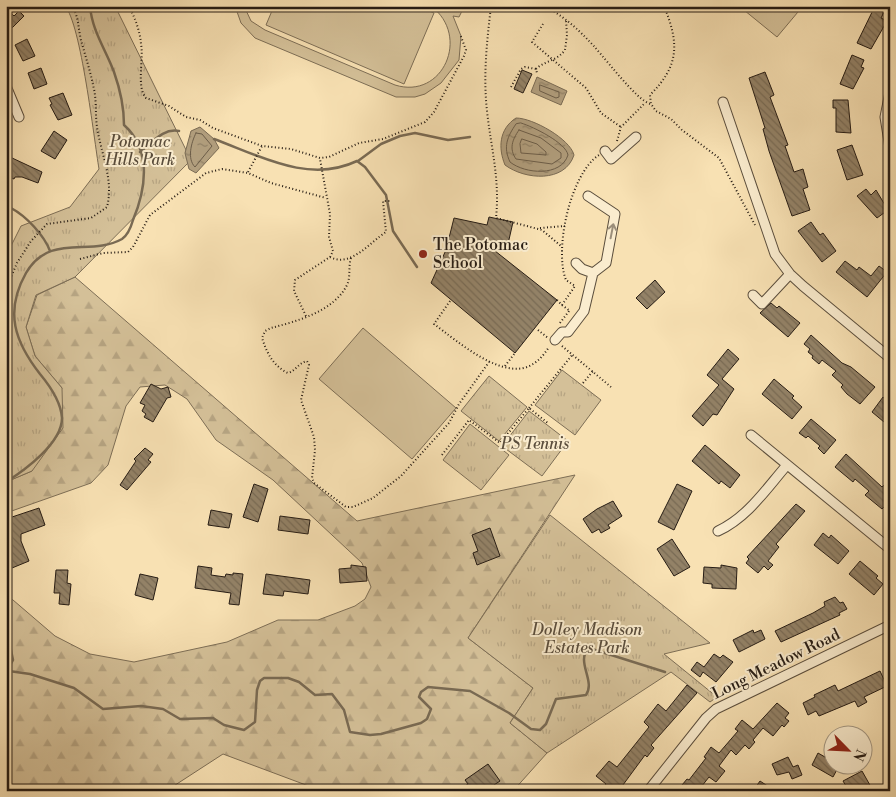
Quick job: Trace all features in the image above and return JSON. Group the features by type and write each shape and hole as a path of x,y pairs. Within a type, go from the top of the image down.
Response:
{"street":[{"path":"6,86 18,118"},
{"path":"890,92 885,117 890,148"},
{"path":"723,102 775,254 790,274 890,358"},
{"path":"605,151 611,159 636,137"},
{"path":"555,340 562,332 568,332 584,311 593,273 606,263 615,214 588,196"},
{"path":"576,263 582,269 593,273"},
{"path":"753,295 762,304 790,274"},
{"path":"751,435 890,549"},
{"path":"718,531 739,519 749,510 787,464"},
{"name":"Long Meadow Road","path":"648,791 706,718 716,709 890,625"}],"path":[{"path":"6,288 17,263 43,228 52,222 91,218 107,207 110,195 104,153 96,126 97,113 93,84 81,39 77,14 72,6"},
{"path":"129,6 140,33 142,62 140,86 146,98 169,106 186,117 200,120 213,128 262,146 291,149 320,158 328,157 359,143 401,132 430,118 464,56 466,50 460,34"},
{"path":"491,6 485,66 487,110 497,176 496,218 537,228 551,236 562,246"},
{"path":"545,6 566,20 602,54 640,99 651,104"},
{"path":"664,6 672,26 674,56 668,75 650,95 651,104 656,111 672,119 682,130 719,158 756,227"},
{"path":"536,69 541,64 553,60 565,50 566,20"},
{"path":"543,24 532,42 586,88 607,120 621,127"},
{"path":"511,87 521,69 536,69"},
{"path":"536,69 537,73"},
{"path":"248,173 262,146"},
{"path":"306,316 294,291 295,280 330,258 333,251 329,237 330,222 320,158"},
{"path":"80,260 103,253 128,252 133,247 150,215 206,173 222,168 248,173 270,183 326,198"},
{"path":"330,258 337,260 352,258 386,232 383,201 391,200"},
{"path":"537,228 565,226"},
{"path":"352,258 348,282 336,300 306,316 271,328 266,331 262,338 270,358 280,370 288,373 293,372 302,362 309,364 302,400 314,437 315,450 312,478 314,483 346,507 354,507 373,498 401,476 449,423 459,404 489,362"},
{"path":"562,305 574,286"},
{"path":"557,300 571,312"},
{"path":"450,301 434,324 464,348 489,362 514,369 532,366 555,340"},
{"path":"538,330 548,338 550,335 611,386"},
{"path":"505,366 515,353"},
{"path":"442,455 469,420 500,444 572,354"},
{"path":"583,383 593,371"},
{"path":"528,408 549,424"}],"green space":[{"name":"Potomac Hills Park","path":"65,6 115,6 191,160 75,277 36,295 26,327 35,356 62,388 63,428 32,471 6,482 8,252 21,226 70,207 99,169 81,58 71,17"},
{"path":"235,6 244,6 251,21 265,30 395,85 412,87 426,83 438,75 446,62 450,48 449,33 443,19 431,6 456,6 463,9 459,17 453,16 461,36 459,60 441,83 425,94 415,97 396,97 255,38 241,23"},
{"path":"274,6 417,6 434,13 404,84 266,25"},
{"path":"739,6 803,6 777,37"},
{"path":"75,277 357,521 575,475 468,638 533,688 510,723 547,753 513,791 322,791 223,754 166,791 6,790 6,594 55,636 90,654 134,662 227,642 278,620 318,620 355,606 365,599 371,587 362,563 273,480 216,440 187,399 165,385 140,387 126,406 108,465 91,483 6,513 6,482 32,471 62,388 35,356 26,327 37,295"},
{"path":"363,328 456,408 412,459 319,379"},
{"path":"562,370 601,400 575,435 535,405"},
{"path":"489,376 527,407 499,441 461,411"},
{"name":"PS Tennis","path":"529,411 568,441 542,476 502,446"},
{"path":"470,424 509,455 481,490 443,460"},
{"name":"Dolley Madison Estates Park","path":"550,515 710,643 664,654 717,697 710,702 671,672 547,753 510,723 533,688 468,638"}],"water":[{"path":"537,77 567,91 561,105 531,92"},
{"path":"516,118 541,125 566,142 574,155 569,164 562,170 544,176 523,174 505,165 501,152 503,133 510,122"},
{"path":"200,127 214,139 219,148 196,173 189,169 185,153 191,131"}],"building":[{"path":"875,6 887,6 881,18 887,21 871,49 857,43"},
{"path":"6,8 14,16 19,11 24,16 6,34"},
{"path":"27,39 35,56 23,61 15,45"},
{"path":"852,55 864,60 861,67 864,68 853,89 840,84"},
{"path":"41,68 47,84 34,89 28,73"},
{"path":"522,70 532,74 523,93 514,89"},
{"path":"765,72 774,95 770,97 788,145 785,146 794,172 803,169 808,187 803,189 810,210 792,216 769,151 763,129 765,128 749,78"},
{"path":"63,93 72,115 58,120 50,105 52,104 49,98"},
{"path":"833,100 848,100 851,133 836,132 836,108 833,108"},
{"path":"54,131 67,140 55,159 41,151"},
{"path":"852,145 863,175 847,180 837,150"},
{"path":"10,157 42,172 38,183 22,177 15,177 14,179 6,176"},
{"path":"866,189 871,195 876,190 888,210 877,218 857,196"},
{"path":"489,217 513,222 508,244 485,243 557,300 515,353 431,283 446,250 454,218 487,225"},
{"path":"811,222 820,235 823,233 836,251 822,262 798,231"},
{"path":"845,261 857,270 859,267 871,276 879,266 887,272 867,297 836,272"},
{"path":"655,280 665,292 647,309 636,298"},
{"path":"771,303 777,308 779,306 800,323 788,337 760,313"},
{"path":"811,335 842,363 851,367 875,387 860,404 847,394 841,387 843,385 832,375 836,371 822,360 819,364 812,358 813,356 808,352 810,349 804,344"},
{"path":"728,349 739,359 722,379 734,389 717,415 713,414 703,426 692,416 719,385 707,375"},
{"path":"774,379 794,396 792,398 802,407 792,419 762,394"},
{"path":"151,384 161,389 168,387 171,397 167,398 153,422 144,417 146,414 142,411 145,405 140,403"},
{"path":"883,397 890,403 890,427 872,412"},
{"path":"811,419 836,440 824,454 818,448 820,446 808,436 806,438 799,433"},
{"path":"705,445 740,475 730,488 721,481 719,484 692,461"},
{"path":"145,448 153,454 148,460 151,462 127,490 120,485 136,461 134,459"},
{"path":"846,454 882,487 886,483 890,486 890,510 885,506 882,509 865,495 869,491 855,479 853,482 835,467"},
{"path":"254,484 268,489 258,522 243,517"},
{"path":"677,484 692,491 674,530 658,522"},
{"path":"613,501 622,516 608,525 610,528 601,533 599,529 592,533 583,519"},
{"path":"796,504 805,511 776,544 779,547 768,561 773,565 768,570 764,566 758,573 746,563 749,559 747,557"},
{"path":"39,508 45,525 21,534 21,541 29,561 12,568 6,552 6,523 12,517"},
{"path":"211,510 232,514 229,528 208,525"},
{"path":"280,516 310,520 308,534 278,530"},
{"path":"490,528 500,556 477,565 473,553 478,551 472,535"},
{"path":"823,533 829,538 831,535 849,551 838,564 814,545"},
{"path":"672,539 690,567 674,576 657,549"},
{"path":"860,561 878,576 876,578 883,584 874,595 849,574"},
{"path":"351,565 366,567 367,581 340,583 339,569 351,568"},
{"path":"721,565 737,568 736,589 712,588 712,584 703,583 704,567 721,568"},
{"path":"198,566 212,568 211,575 225,577 226,574 243,574 239,605 229,604 231,593 195,588"},
{"path":"56,570 68,570 67,583 71,584 69,605 59,604 60,593 54,593"},
{"path":"140,574 158,578 153,600 135,595"},
{"path":"266,574 310,580 308,594 284,591 283,596 263,594"},
{"path":"835,597 840,603 843,602 847,609 839,613 840,615 781,642 775,631 813,613 825,606 824,602"},
{"path":"753,630 754,633 761,630 765,639 739,652 733,640"},
{"path":"714,654 720,658 723,655 733,662 716,682 703,672 700,677 691,670 697,662 704,667"},
{"path":"880,671 887,686 864,697 867,702 858,707 855,701 819,716 816,711 808,715 803,703 815,697 814,695 835,685 838,691"},
{"path":"687,685 697,693 651,745 654,748 647,757 645,755 620,789 617,787 614,791 601,791 606,784 596,776 609,761 617,767 649,727 644,722 658,704 666,711"},
{"path":"777,703 789,713 785,718 789,721 784,727 782,725 773,736 763,728 753,740 755,742 749,749 745,745 736,755 731,750 719,766 725,771 716,782 709,777 698,791 677,791 687,779 689,780 706,758 704,757 711,747 719,753 738,731 735,729 742,720 753,729"},
{"path":"818,753 824,756 824,772 812,765"},
{"path":"788,757 793,767 798,765 802,775 792,779 789,772 777,775 772,764"},
{"path":"488,764 500,781 485,791 458,791 468,784 465,780"},
{"path":"856,774 864,774 871,787 863,791 849,791 843,781"},
{"path":"760,781 775,791 753,791"}],"waterway":[{"path":"6,482 32,463 49,446 56,437 62,418 60,406 54,394 24,350 15,326 15,301 19,287 26,273 36,261 47,253 71,247 110,244 122,239 130,228 141,196 144,170 143,158 133,135 124,125 118,85 93,24 90,6"},
{"path":"140,152 163,134 179,131"},
{"path":"358,161 381,144 400,136 415,133 448,140 470,137"},
{"path":"214,139 267,159 303,169 321,170 357,161 365,167 386,195 393,231 417,267"},
{"path":"6,209 11,208 17,211 28,221 39,232 50,251"},
{"path":"6,626 13,660 6,673"},
{"path":"9,671 30,674 74,688 103,709 141,706 163,709 180,719 213,718 224,725 244,730 255,722 257,690 260,681 264,678 288,678 299,682 315,695 332,694 344,710 350,732 370,735 381,734 421,723 427,719 431,709 419,697 421,692 428,687 470,691 509,713 531,729 540,730 546,724 556,699 586,695 589,684 584,659 585,653 589,648 665,672"}],"place":[{"name":"The Potomac School","path":"423,254"}]}
